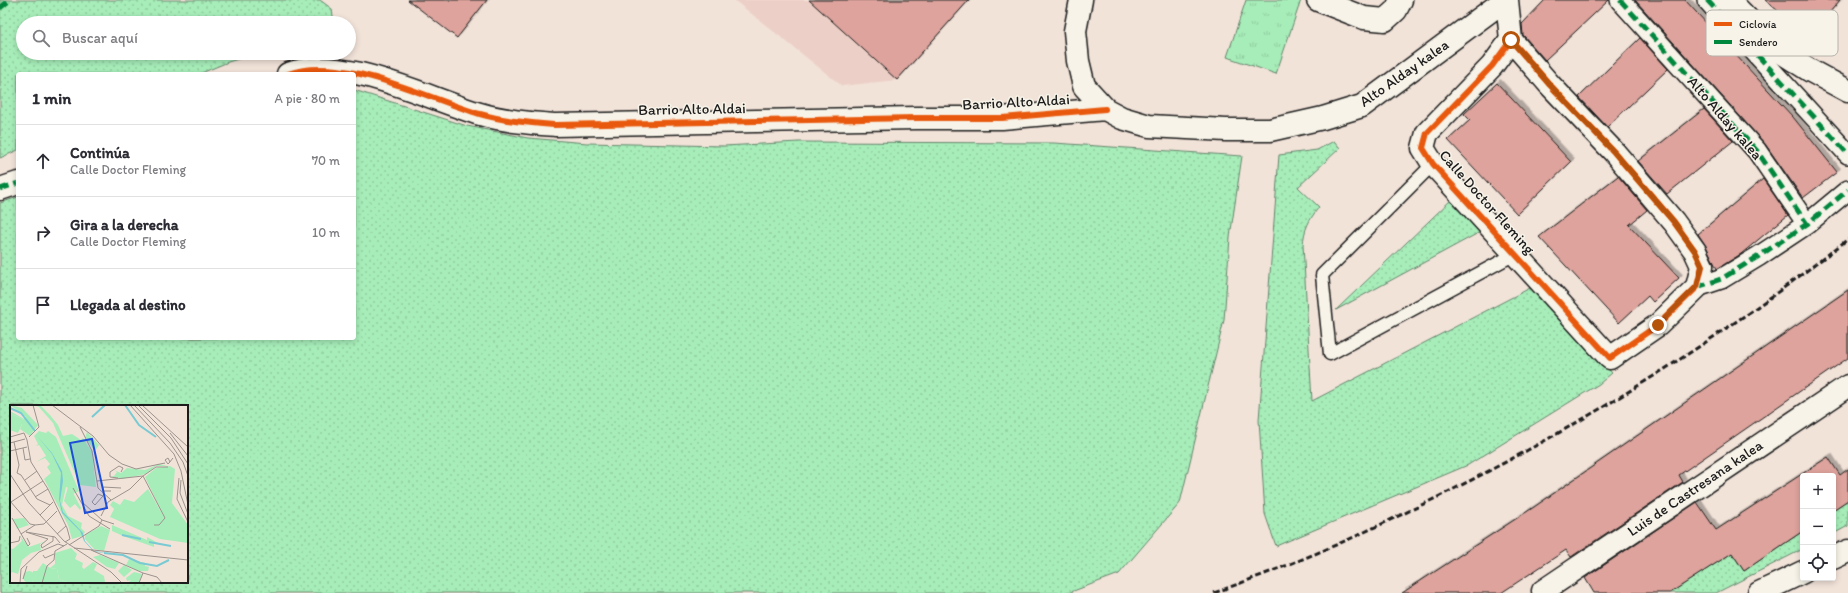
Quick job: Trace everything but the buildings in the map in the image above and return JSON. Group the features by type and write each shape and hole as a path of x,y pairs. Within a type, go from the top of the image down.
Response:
{"street":[{"path":"1081,0 1075,31 1078,61 1084,86 1105,110"},
{"path":"1318,0 1364,18 1385,20 1396,10 1401,0"},
{"path":"1506,0 1511,40 1550,85 1614,152 1674,222 1695,251 1702,266 1697,286 1722,279 1807,224 1848,190"},
{"name":"Alto Alday kalea","path":"1105,110 1122,118 1148,126 1226,130 1270,130 1323,118 1362,106 1506,0"},
{"name":"Alto Alday kalea","path":"1620,0 1756,151 1807,224"},
{"path":"1707,0 1716,10"},
{"path":"1729,0 1739,10"},
{"name":"Calle Doctor Fleming","path":"1511,40 1492,66 1427,133 1424,148 1433,164 1610,358 1658,325 1697,286"},
{"path":"1758,56 1848,154"},
{"path":"1787,56 1848,92"},
{"name":"Barrio Alto Aldai","path":"293,72 298,70 325,68 351,72"},
{"name":"Barrio Alto Aldai","path":"356,73 482,115 516,121 555,125 908,118 1002,118 1105,110"},
{"path":"0,189 16,184"},
{"name":"Luis de Castresana kalea","path":"1543,591 1848,386"},
{"path":"1836,557 1848,551"},
{"path":"1759,593 1800,573"}],"lane":[{"path":"1433,164 1322,275 1330,354 1515,254"}],"shaded area":[{"path":"734,0 969,0 897,80 842,86"}],"green space":[{"path":"0,0 320,0 332,9 333,16 16,16 16,60 235,60 204,72 16,72 16,151 0,158"},
{"path":"1246,0 1301,0 1276,74 1227,57"},
{"path":"356,91 467,126 528,138 587,143 724,146 799,142 1054,143 1242,156 1230,237 1224,320 1180,503 1119,574 1068,593 0,593 0,203 16,198 16,340 356,340"},
{"path":"1334,141 1340,148 1298,187 1319,207 1312,216 1308,225 1303,245 1312,401 1532,287 1612,373 1599,384 1468,465 1276,546 1265,514 1259,420 1279,155 1317,150"},
{"path":"1453,198 1482,231 1336,310"},
{"path":"1848,500 1848,526 1836,532 1836,509"},
{"path":"1800,533 1800,551 1716,593 1670,593 1732,553 1744,571"}],"railway":[{"path":"1214,593 1334,546 1436,498 1559,433 1619,397 1736,322 1848,239"}],"marked path":[{"path":"0,8 10,0"},
{"path":"1620,0 1757,151 1807,224"},
{"path":"1707,0 1716,10"},
{"path":"1758,56 1848,154"},
{"path":"0,189 16,184"},
{"path":"1697,287 1721,279 1759,256 1807,224 1848,190"}],"cycle path":[{"path":"1511,40 1550,85 1614,152 1674,222 1695,251 1702,266 1697,287 1658,325 1610,358 1433,164 1423,148 1427,133 1492,66 1511,40"},
{"path":"297,72 310,69 346,72"},
{"path":"356,74 384,80 480,114 517,121 555,125 916,118 1002,118 1105,109"}],"route":[{"path":"1511,40 1550,85 1614,152 1674,222 1695,251 1702,266 1697,286 1658,325"}]}
